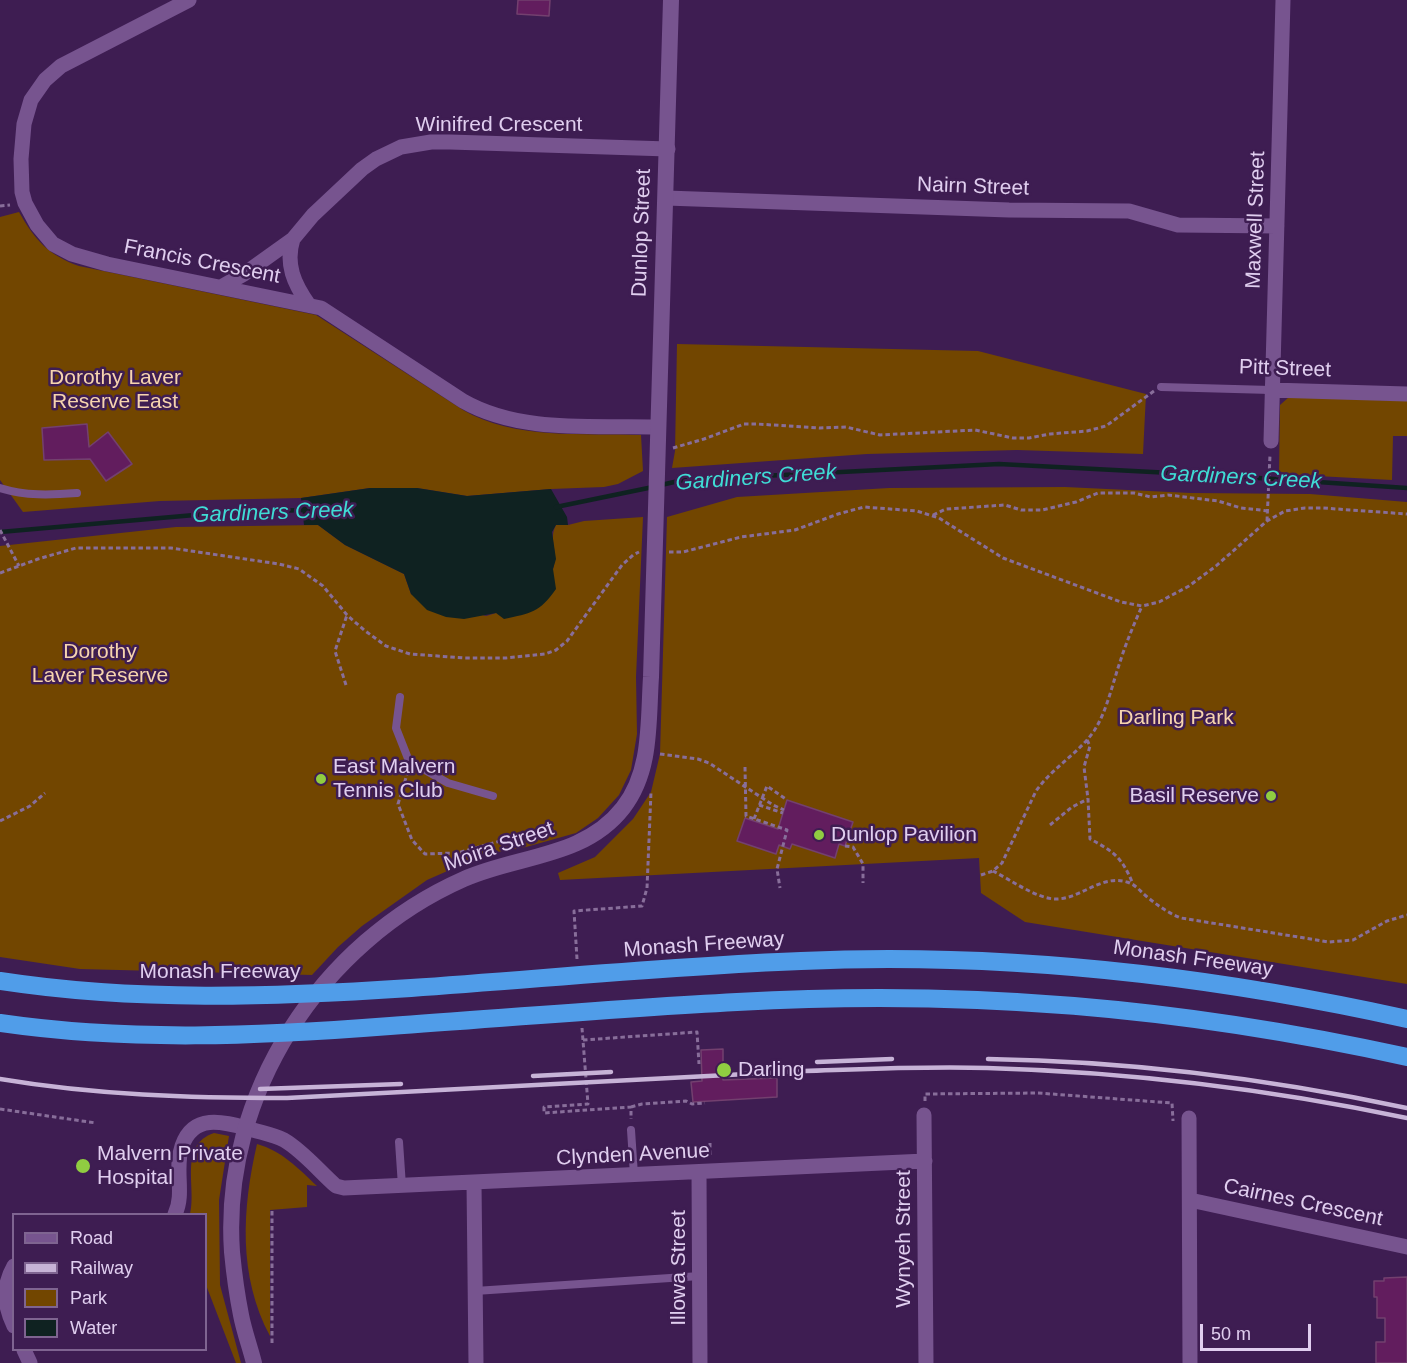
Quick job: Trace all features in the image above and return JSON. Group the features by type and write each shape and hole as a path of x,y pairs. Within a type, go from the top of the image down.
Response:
{"highway":[{"name":"Monash Freeway","path":"0,981 55,989 138,996 213,996 343,992 803,961 939,960 1011,962 1153,974 1257,989 1407,1019"},
{"path":"0,1023 52,1030 133,1036 216,1036 339,1030 806,998 935,998 1069,1004 1162,1013 1324,1038 1407,1057"}],"main road":[{"name":"Dunlop Street","path":"656,467 671,0"},
{"name":"Moira Street","path":"254,1363 241,1317 232,1252 232,1212 239,1157 255,1102 276,1053 290,1028 321,986 359,947 400,915 449,885 488,870 580,843 603,827 623,808 639,781 646,755 651,677 656,467"}],"street":[{"name":"Francis Crescent","path":"189,0 69,62 52,73 31,100 24,124 21,159 22,192 45,237 62,250 107,264 309,305 331,314 463,401 488,413 532,423 658,427"},
{"name":"Maxwell Street","path":"1271,448 1283,0"},
{"name":"Winifred Crescent","path":"221,287 252,269 293,239 308,219 362,169 376,159 401,147 431,142 450,142 668,149"},
{"name":"Nairn Street","path":"666,198 1129,211 1178,225 1277,226"},
{"path":"293,239 289,250 291,272 309,305"},
{"name":"Pitt Street","path":"1271,390 1407,394"},
{"name":"Wynyeh Street","path":"924,1115 926,1363"},
{"name":"Cairnes Crescent","path":"1189,1118 1190,1363"},
{"name":"Clynden Avenue","path":"176,1213 182,1145 195,1128 211,1122 230,1124 281,1139 336,1186 344,1188 925,1161"},
{"name":"Illowa Street","path":"699,1173 700,1363"},
{"path":"474,1183 476,1363"},
{"name":"Cairnes Crescent","path":"1190,1200 1407,1246"},
{"path":"12,1269 3,1287 6,1307 12,1321"}],"lane":[{"name":"Pitt Street","path":"1161,387 1271,390"},
{"path":"0,488 18,493 50,495 77,493"},
{"path":"400,697 396,728 411,762 448,783 494,796"},
{"path":"632,1130 634,1176"},
{"path":"399,1142 402,1186"},
{"path":"476,1291 700,1276"}],"path":[{"path":"0,206 6,205"},
{"path":"673,448 704,440 744,424 757,423 846,428 880,435 975,430 1013,438 1029,438 1087,431 1106,426 1143,397 1161,387"},
{"path":"1267,521 1270,500 1271,448"},
{"path":"933,515 946,509 1005,505 1022,510 1042,510 1076,502 1098,493 1134,493 1151,497 1168,495 1218,501 1241,508 1269,512"},
{"path":"670,552 683,552 741,537 795,530 864,507 917,511 933,515 1003,558 1121,602 1142,606 1159,602 1189,586 1216,566 1267,521 1285,511 1305,508 1407,514"},
{"path":"0,530 19,566"},
{"path":"0,573 62,551 91,547 171,548 279,564 299,569 315,579 347,615 386,646 410,654 481,659 545,654 556,650 567,641 627,560 644,551"},
{"path":"981,875 993,871 1002,863 1036,791 1049,774 1087,740 1105,710 1120,659 1142,606"},
{"path":"346,685 335,651 347,615"},
{"path":"1087,740 1090,746 1084,767 1090,839 1114,852 1125,863 1134,885"},
{"path":"660,754 698,759 709,763 784,811 759,806"},
{"path":"411,762 398,804 412,840 424,854 457,853 504,840 526,847"},
{"path":"745,767 746,816 788,830 777,869 780,888"},
{"path":"754,819 767,786 787,800"},
{"path":"576,936 574,911 642,906 647,888 651,792"},
{"path":"0,821 30,806 45,793"},
{"path":"1050,825 1072,807 1088,799"},
{"path":"845,846 853,848 863,864 863,883"},
{"path":"993,871 1034,893 1055,899 1109,881 1127,882 1161,907 1181,918 1329,942 1353,940 1387,921 1407,915"},
{"path":"699,1064 697,1032 583,1040 588,1104 544,1107 544,1113 686,1101 692,1104 705,1103"},
{"path":"924,1115 925,1094 1038,1092 1172,1103 1173,1122"},
{"path":"631,1107 632,1130"},
{"path":"0,1109 96,1123"},
{"path":"272,1211 272,1343"}],"green space":[{"name":"Dorothy Laver Reserve East","path":"19,212 43,245 59,257 79,266 316,315 463,410 483,420 526,431 641,435 643,471 618,484 604,487 467,496 417,488 370,488 301,498 160,501 23,512 0,480 0,217"},
{"path":"677,344 978,351 1146,394 1143,454 1017,450 867,454 672,468 675,451"},
{"path":"1289,397 1407,401 1407,436 1393,436 1392,480 1279,474 1280,405"},
{"name":"Darling Park","path":"1065,487 1191,493 1310,494 1407,502 1407,984 1025,922 981,893 979,858 560,880 558,873 595,857 633,819 651,792 660,754 667,517 737,497 889,488"},
{"name":"Dorothy Laver Reserve","path":"643,517 636,677 637,734 631,770 619,795 598,818 576,833 526,847 486,854 427,880 362,926 312,975 80,969 0,957 0,546 176,527 318,525 345,545 404,574 411,594 486,616 496,613 553,569 555,557 553,536 556,525"},
{"path":"214,1133 229,1136 219,1200 220,1285 241,1363 236,1363 207,1288 207,1213 190,1213 192,1157 196,1147 203,1139"},
{"path":"257,1144 282,1156 317,1186 307,1185 307,1207 270,1210 270,1336 252,1290 246,1242 248,1193"}],"water":[{"path":"370,488 417,488 467,496 551,489 567,517 568,525 556,525 552,532 556,559 553,569 556,589 534,611 504,619 496,613 464,619 446,617 427,610 411,594 404,574 345,545 318,525 304,525 301,498"}],"building":[{"path":"518,0 550,0 549,16 517,14"},
{"path":"87,424 89,447 108,432 132,464 106,481 90,459 44,460 42,428"},
{"name":"Dunlop Pavilion","path":"787,800 853,822 845,846 839,844 835,858 792,844 790,849 779,845 776,854 737,841 745,818 778,829"},
{"path":"723,1049 723,1080 777,1078 777,1097 693,1102 691,1082 702,1081 701,1050"},
{"path":"1407,1277 1407,1363 1376,1363 1376,1342 1385,1342 1385,1318 1377,1318 1374,1281"}],"waterway":[{"name":"Gardiners Creek","path":"661,485 683,480 999,464 1407,488"},
{"name":"Gardiners Creek","path":"556,507 653,487"},
{"name":"Gardiners Creek","path":"0,532 229,512 307,510"}],"railway":[{"path":"817,1062 892,1059"},
{"path":"988,1059 1094,1063 1199,1073 1304,1088 1407,1108"},
{"path":"0,1079 71,1089 143,1094 287,1098 804,1071 987,1068 1093,1073 1250,1090 1407,1118"},
{"path":"533,1076 611,1072"},
{"path":"260,1089 401,1084"}],"place":[{"name":"East Malvern Tennis Club","path":"321,779"},
{"name":"Basil Reserve","path":"1271,796"},
{"name":"Dunlop Pavilion","path":"819,835"},
{"name":"Darling","path":"724,1070"},
{"name":"Malvern Private Hospital","path":"83,1166"}]}
